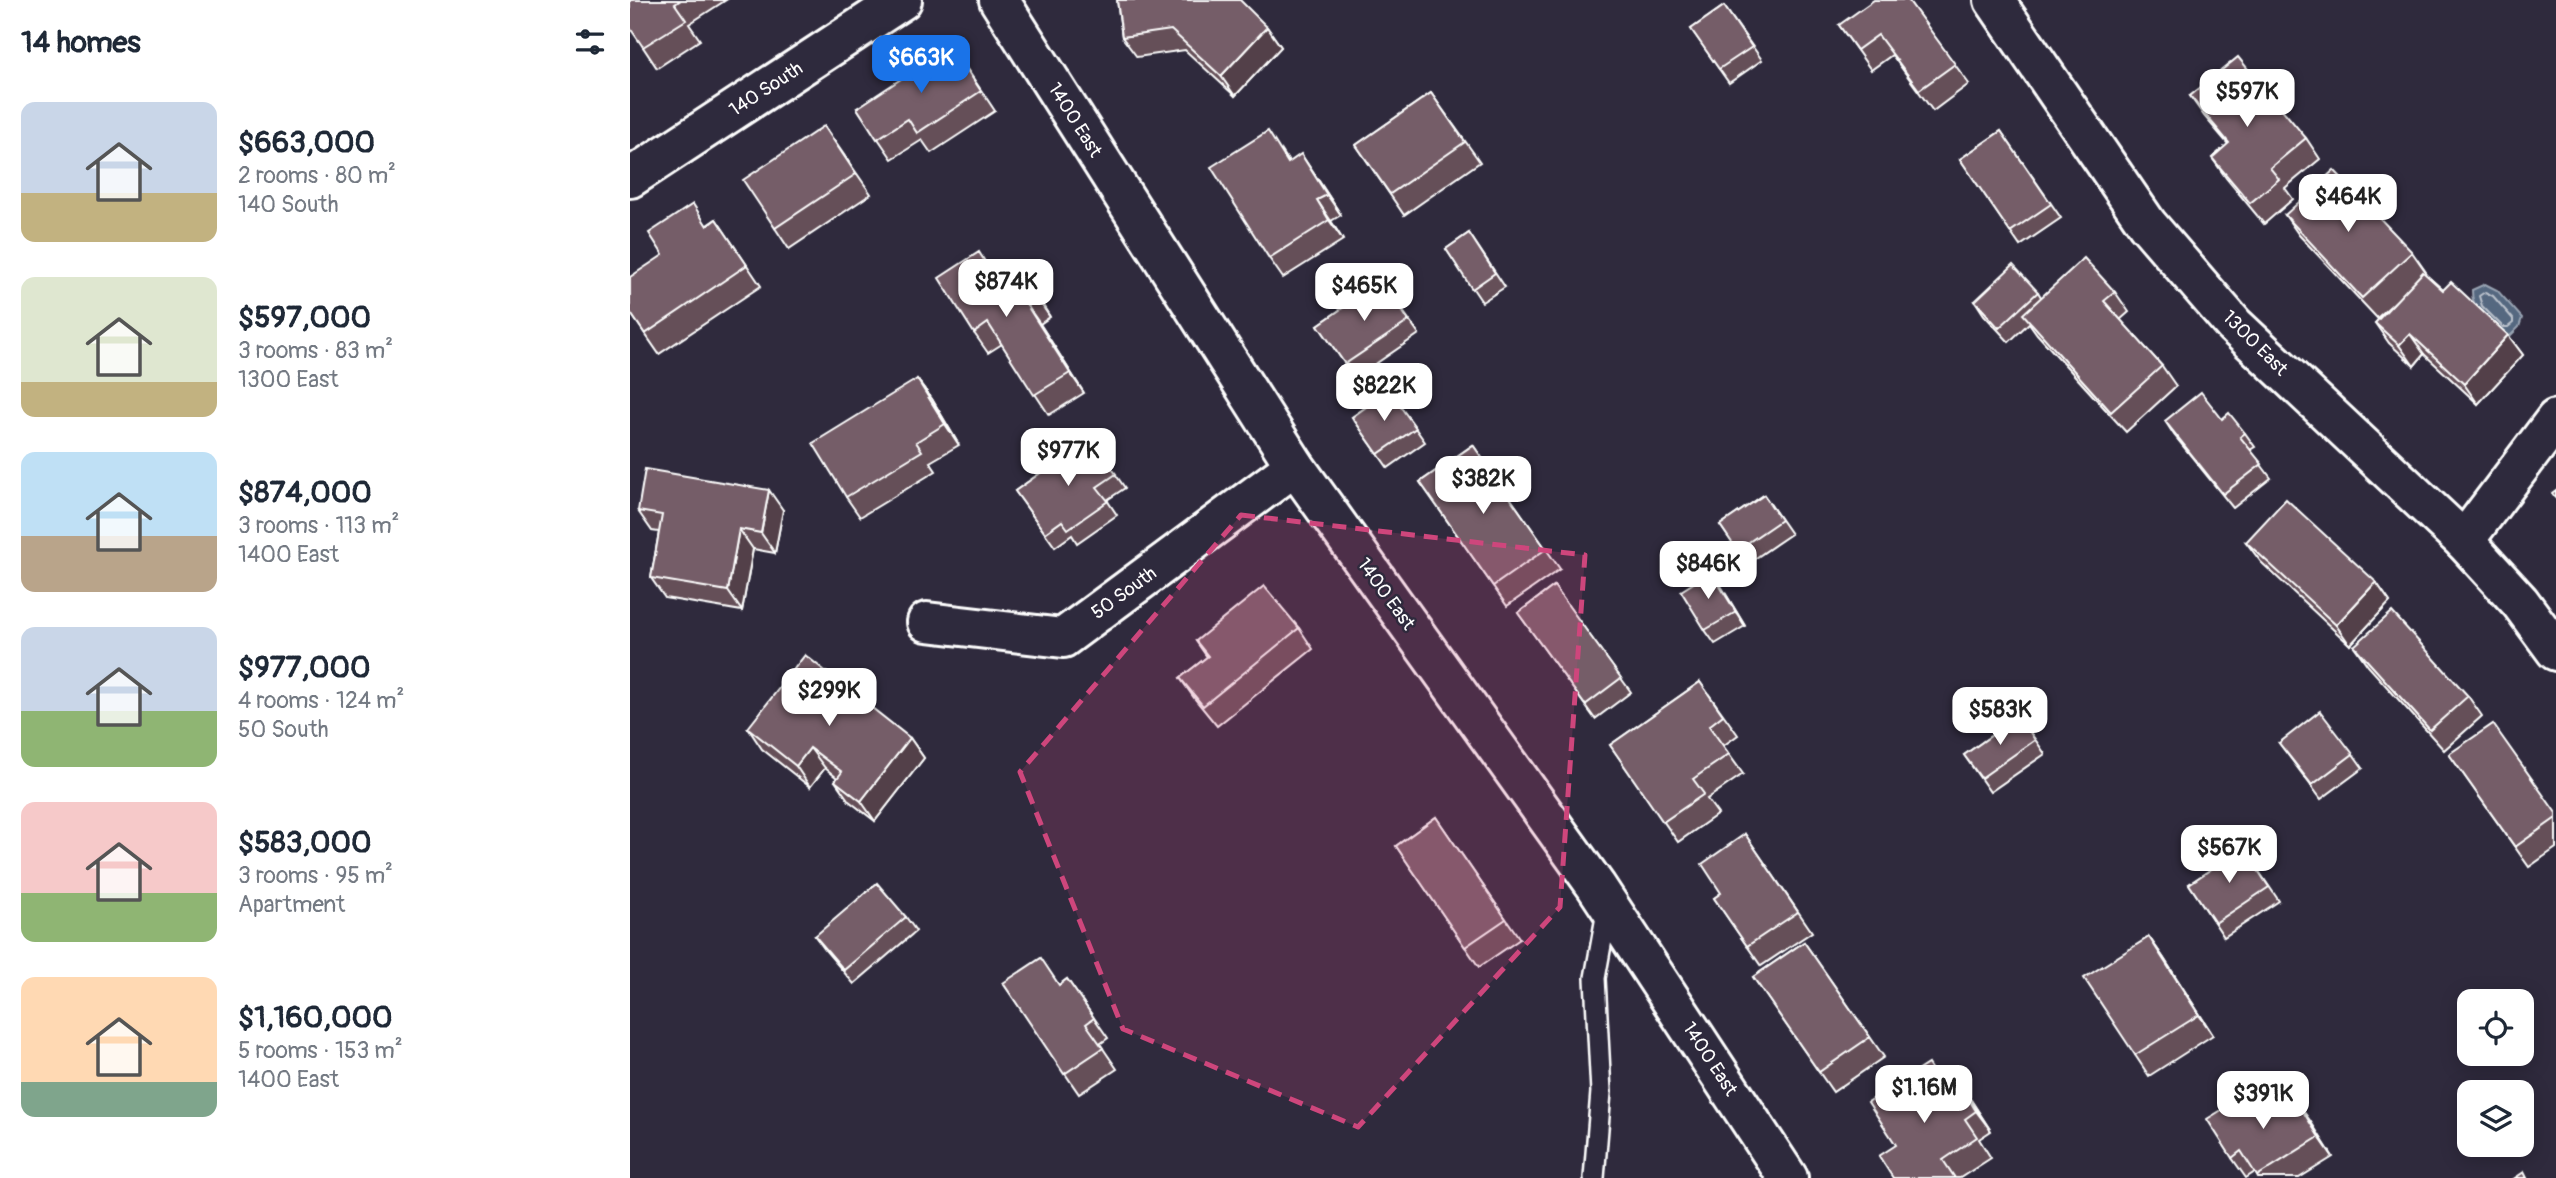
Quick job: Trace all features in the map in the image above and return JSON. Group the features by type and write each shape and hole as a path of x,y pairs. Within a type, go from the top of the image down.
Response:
{"street":[{"name":"140 South","path":"630,178 902,0"},
{"name":"1400 East","path":"999,0 1295,466 1608,905 1788,1178"},
{"name":"1300 East","path":"1994,0 2147,224 2234,325 2464,541 2520,602 2556,651"},
{"path":"2464,541 2556,419"},
{"name":"50 South","path":"927,622 1063,638 1295,466"}],"lane":[{"path":"1594,1178 1601,1092 1595,978 1608,905"}],"highlighted area":[{"path":"1241,515 1585,555 1560,907 1358,1127 1123,1029 1020,772"}],"water":[{"path":"2485,284 2497,290 2522,318 2519,327 2510,336 2489,325 2475,305 2472,290"}],"building":[{"path":"630,0 681,0 675,4 686,20 643,47 630,28"},
{"path":"1117,0 1240,0 1267,27 1221,76 1171,30 1122,37"},
{"path":"1874,0 1908,0 1955,64 1919,90 1878,35 1857,50 1839,25"},
{"path":"1724,6 1752,47 1719,69 1691,29"},
{"path":"951,46 981,91 917,133 908,119 877,139 857,108"},
{"path":"2238,57 2252,74 2248,77 2272,105 2276,102 2306,138 2270,168 2279,179 2250,203 2212,158 2229,143 2190,96"},
{"path":"1431,93 1465,142 1390,194 1356,145"},
{"path":"824,126 856,174 775,228 743,180"},
{"path":"1268,131 1288,163 1301,154 1327,195 1317,200 1329,220 1269,258 1211,167"},
{"path":"2001,131 2051,204 2010,232 1960,159"},
{"path":"2334,170 2412,252 2362,298 2285,215"},
{"path":"693,204 707,226 716,219 747,265 645,334 630,312 630,277 663,255 649,233"},
{"path":"1469,233 1495,273 1472,289 1446,249"},
{"path":"979,252 997,281 1017,267 1036,297 1026,304 1070,373 1034,395 988,323 974,333 939,278"},
{"path":"2084,258 2115,292 2104,301 2162,366 2111,412 2023,314"},
{"path":"2013,265 2038,292 1999,328 1975,301"},
{"path":"2423,272 2443,290 2451,282 2508,335 2464,384 2410,334 2399,345 2375,323"},
{"path":"1382,281 1409,321 1345,364 1318,325"},
{"path":"917,379 945,424 916,442 922,451 846,497 813,443"},
{"path":"1389,391 1416,428 1378,454 1352,417"},
{"path":"2201,392 2222,419 2229,413 2245,433 2240,437 2262,464 2223,494 2165,421"},
{"path":"1090,438 1116,474 1097,487 1108,501 1068,529 1062,521 1045,533 1015,491"},
{"path":"1473,445 1546,549 1493,586 1420,482"},
{"path":"645,469 769,490 761,533 739,529 728,591 651,578 662,515 638,511"},
{"path":"1764,495 1781,520 1737,550 1720,525"},
{"path":"2286,499 2376,582 2336,625 2246,542"},
{"path":"1711,572 1736,612 1705,630 1681,591"},
{"path":"1264,586 1299,628 1203,706 1180,678 1208,656 1196,641"},
{"path":"1554,586 1621,678 1585,705 1518,613"},
{"path":"2392,612 2468,696 2430,730 2354,646"},
{"path":"805,655 910,738 861,801 835,781 842,772 810,748 796,766 748,728"},
{"path":"1700,682 1723,715 1709,726 1729,754 1693,779 1704,794 1663,822 1610,745"},
{"path":"2320,711 2353,754 2312,785 2279,743"},
{"path":"2019,716 2035,740 1981,778 1964,755"},
{"path":"2493,724 2556,813 2556,818 2515,847 2449,754"},
{"path":"1436,817 1506,919 1465,947 1396,846"},
{"path":"1745,834 1798,912 1747,946 1714,898 1721,893 1702,864"},
{"path":"2243,848 2269,887 2215,923 2189,884"},
{"path":"877,883 906,917 844,970 815,936"},
{"path":"2149,937 2199,1015 2135,1055 2084,978"},
{"path":"1804,942 1870,1037 1819,1072 1753,977"},
{"path":"1041,958 1059,985 1067,979 1094,1018 1086,1024 1103,1048 1064,1074 1003,983"},
{"path":"1928,1064 1942,1086 1955,1077 1976,1111 1965,1119 1977,1137 1943,1160 1955,1178 1893,1178 1879,1156 1896,1145 1868,1102"},
{"path":"2273,1090 2285,1110 2297,1102 2319,1137 2257,1176 2241,1151 2232,1158 2207,1119 2243,1097 2249,1106"},
{"path":"2524,1172 2527,1178 2515,1178"}]}
